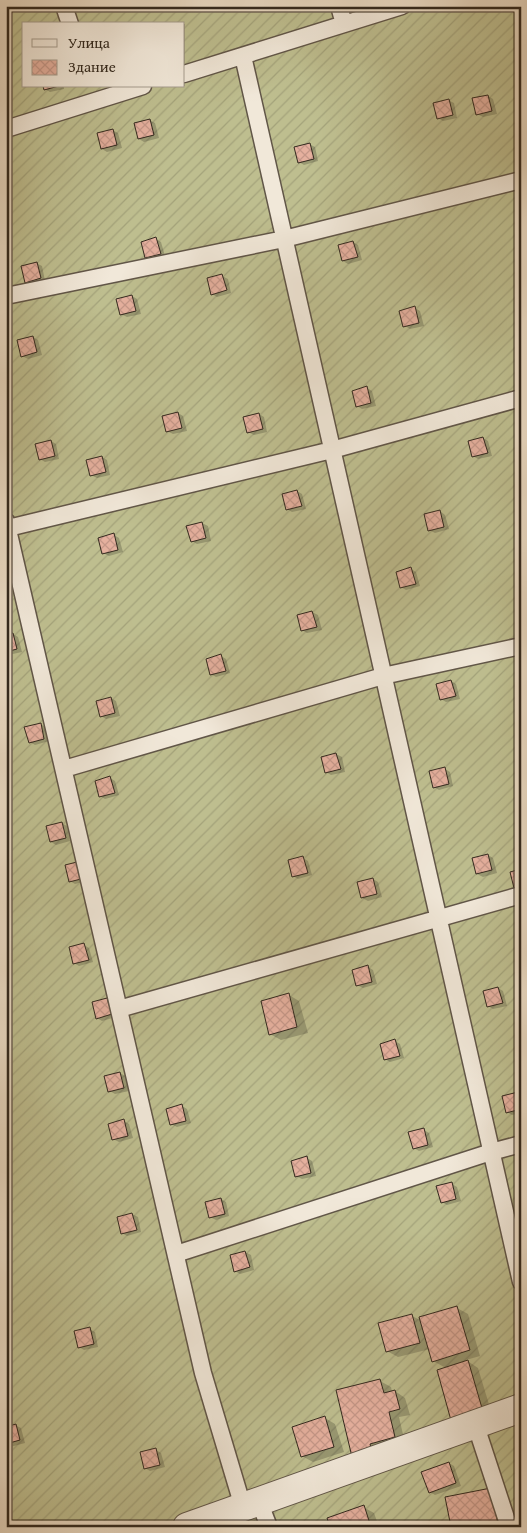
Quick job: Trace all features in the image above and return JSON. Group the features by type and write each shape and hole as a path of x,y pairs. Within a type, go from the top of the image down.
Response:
{"street":[{"path":"187,1527 521,1408"}],"lane":[{"path":"64,6 69,22"},
{"path":"339,6 344,24"},
{"path":"185,74 402,6"},
{"path":"242,56 521,1282"},
{"path":"6,129 91,94 131,88"},
{"path":"6,296 284,239 521,180"},
{"path":"269,1527 251,1504 203,1373 7,524 332,450 521,398"},
{"path":"64,769 383,676 521,646"},
{"path":"119,1009 521,895"},
{"path":"176,1254 521,1144"},
{"path":"475,1423 509,1527"}],"green space":[{"path":"6,6 521,6 521,1527 6,1527"}],"building":[{"path":"488,95 492,111 476,115 472,98"},
{"path":"449,99 453,115 437,119 433,103"},
{"path":"150,119 154,135 138,139 134,123"},
{"path":"113,129 117,145 101,149 97,133"},
{"path":"310,143 314,159 298,163 294,147"},
{"path":"156,237 161,254 145,258 141,242"},
{"path":"353,241 358,257 342,261 338,245"},
{"path":"37,262 41,278 25,283 21,266"},
{"path":"222,274 227,290 211,295 207,278"},
{"path":"132,295 136,311 120,315 116,299"},
{"path":"415,306 419,323 403,327 399,311"},
{"path":"33,336 37,352 21,357 17,340"},
{"path":"367,386 371,403 356,407 352,391"},
{"path":"178,412 182,428 166,432 162,416"},
{"path":"259,413 263,429 247,433 243,417"},
{"path":"483,437 488,453 472,457 468,441"},
{"path":"51,440 55,456 39,460 35,444"},
{"path":"102,456 106,472 90,476 86,460"},
{"path":"297,490 302,506 286,510 282,494"},
{"path":"440,510 444,527 428,531 424,514"},
{"path":"202,522 206,538 191,542 186,526"},
{"path":"114,533 118,550 102,554 98,538"},
{"path":"411,567 416,584 400,588 396,572"},
{"path":"312,611 317,627 301,631 297,615"},
{"path":"13,633 17,649 6,652 6,634"},
{"path":"221,654 226,671 210,675 206,659"},
{"path":"451,680 456,696 440,700 436,684"},
{"path":"111,697 115,713 100,717 96,701"},
{"path":"41,723 44,739 29,743 24,727"},
{"path":"336,753 341,769 325,773 321,757"},
{"path":"445,767 449,784 433,788 429,771"},
{"path":"110,776 115,793 99,797 95,781"},
{"path":"62,822 66,838 50,842 46,826"},
{"path":"488,854 492,870 476,874 472,858"},
{"path":"303,856 308,873 292,877 288,860"},
{"path":"81,861 85,878 69,882 65,865"},
{"path":"521,869 521,887 514,888 510,872"},
{"path":"373,878 377,894 361,898 357,882"},
{"path":"84,943 89,960 73,964 69,947"},
{"path":"368,965 372,982 356,986 352,970"},
{"path":"498,987 503,1003 487,1007 483,991"},
{"path":"289,993 297,1027 269,1035 261,1001"},
{"path":"107,998 112,1014 96,1019 92,1002"},
{"path":"395,1039 400,1056 384,1060 380,1044"},
{"path":"120,1072 124,1088 108,1092 104,1076"},
{"path":"518,1092 521,1109 506,1113 502,1096"},
{"path":"182,1104 186,1121 170,1125 166,1109"},
{"path":"124,1119 128,1136 112,1140 108,1124"},
{"path":"424,1128 428,1145 413,1149 408,1132"},
{"path":"307,1156 311,1173 295,1177 291,1161"},
{"path":"452,1182 456,1199 441,1203 436,1186"},
{"path":"221,1198 225,1214 209,1218 205,1202"},
{"path":"132,1213 137,1230 121,1234 117,1217"},
{"path":"245,1251 250,1267 234,1272 230,1255"},
{"path":"457,1306 470,1350 432,1362 419,1317"},
{"path":"412,1314 420,1343 386,1352 378,1323"},
{"path":"90,1327 94,1344 78,1348 74,1331"},
{"path":"468,1360 484,1415 452,1424 437,1370"},
{"path":"380,1379 384,1393 395,1390 400,1409 389,1412 395,1437 370,1444 372,1452 352,1457 336,1390"},
{"path":"325,1416 334,1447 301,1457 292,1427"},
{"path":"16,1424 20,1440 6,1444 6,1427"},
{"path":"156,1448 160,1465 144,1469 140,1452"},
{"path":"449,1462 456,1483 429,1493 421,1472"},
{"path":"491,1488 498,1524 485,1527 451,1527 445,1497"},
{"path":"364,1505 371,1527 330,1527 327,1518"}]}
